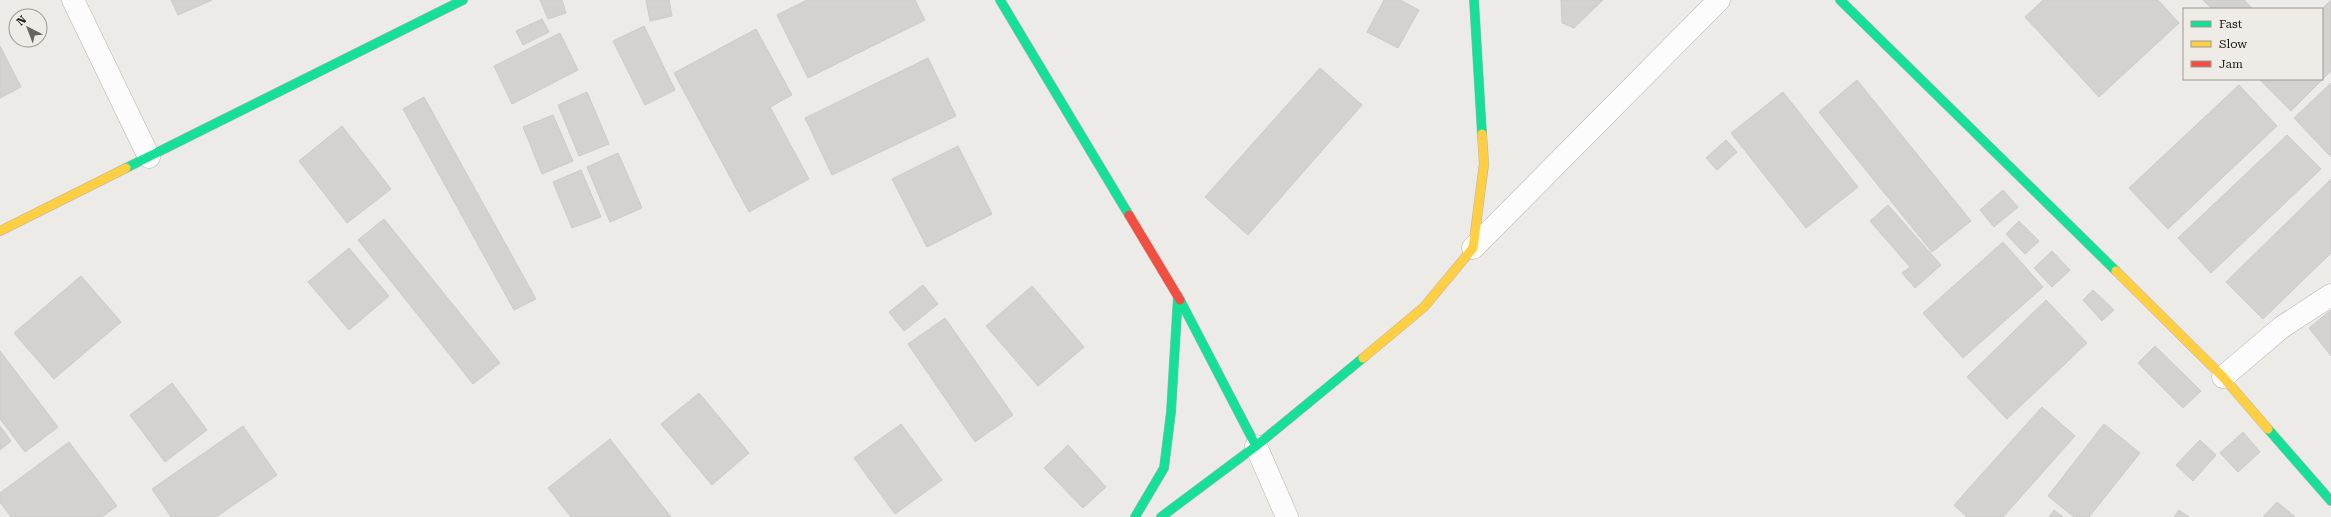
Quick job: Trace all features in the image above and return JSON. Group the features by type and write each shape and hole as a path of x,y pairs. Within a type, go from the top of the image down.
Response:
{"street":[{"path":"73,0 149,157"},
{"path":"0,231 462,0"},
{"path":"1000,0 1178,296 1256,446 1287,517"},
{"path":"1473,248 1484,164 1474,0"},
{"path":"1161,517 1256,446 1424,307 1473,248 1719,0"},
{"path":"1840,0 2223,377 2331,501"},
{"path":"2223,377 2282,327 2331,295"},
{"path":"1135,517 1164,468 1171,412 1178,296"}],"building":[{"path":"171,0 212,0 178,15"},
{"path":"540,0 562,0 566,13 548,19"},
{"path":"646,0 669,0 672,16 650,21"},
{"path":"807,0 915,0 925,20 808,78 777,15"},
{"path":"1384,0 1400,0 1419,10 1398,48 1367,32"},
{"path":"1561,0 1603,0 1574,28 1562,23"},
{"path":"2043,0 2158,0 2179,23 2099,97 2025,17"},
{"path":"2203,0 2244,0 2252,8 2211,8"},
{"path":"2331,0 2331,71 2323,79 2323,8"},
{"path":"542,19 549,32 523,45 516,31"},
{"path":"644,26 675,90 645,105 613,41"},
{"path":"756,29 792,95 770,107 809,179 749,212 674,73"},
{"path":"560,33 578,70 512,104 494,66"},
{"path":"0,46 21,87 0,98"},
{"path":"928,58 956,116 832,175 805,118"},
{"path":"1320,68 1362,105 1248,235 1205,197"},
{"path":"1857,80 1971,221 1932,252 1819,112"},
{"path":"2260,80 2322,80 2291,111"},
{"path":"2331,83 2331,157 2294,118"},
{"path":"2239,85 2277,126 2168,229 2129,188"},
{"path":"587,92 609,144 579,156 558,105"},
{"path":"1783,92 1858,187 1806,228 1731,133"},
{"path":"424,97 536,299 514,310 403,109"},
{"path":"553,115 573,161 542,174 523,127"},
{"path":"342,126 391,189 347,223 299,161"},
{"path":"2287,135 2321,169 2211,273 2178,238"},
{"path":"1726,140 1737,152 1717,170 1706,158"},
{"path":"958,146 992,214 927,247 892,179"},
{"path":"618,153 642,208 610,222 587,167"},
{"path":"581,170 601,217 572,228 553,182"},
{"path":"2331,179 2331,253 2263,319 2226,282"},
{"path":"2003,190 2018,207 1994,227 1980,210"},
{"path":"1888,205 1941,265 1915,288 1902,273 1910,267 1870,221"},
{"path":"384,219 500,363 473,384 358,240"},
{"path":"2019,221 2039,241 2025,254 2006,234"},
{"path":"2003,242 2043,287 1963,358 1923,313"},
{"path":"349,248 389,296 349,330 308,282"},
{"path":"2052,251 2070,270 2052,287 2034,268"},
{"path":"81,276 121,322 54,379 14,333"},
{"path":"923,285 938,304 904,331 889,312"},
{"path":"1032,286 1084,347 1038,386 986,326"},
{"path":"2093,290 2114,310 2102,321 2083,300"},
{"path":"2046,300 2087,343 2007,419 1967,377"},
{"path":"2331,310 2331,356 2309,328"},
{"path":"945,318 1013,415 975,442 908,344"},
{"path":"2155,346 2201,391 2183,408 2138,363"},
{"path":"0,351 58,427 25,452 0,419"},
{"path":"172,383 207,430 165,462 130,415"},
{"path":"699,393 749,453 712,485 661,424"},
{"path":"2042,407 2075,436 2003,517 1967,517 1954,505"},
{"path":"901,424 942,480 895,514 854,458"},
{"path":"2104,424 2140,453 2089,517 2074,517 2048,496"},
{"path":"0,426 11,441 0,450"},
{"path":"243,426 277,475 216,517 171,517 152,489"},
{"path":"2243,432 2260,452 2238,472 2220,453"},
{"path":"610,439 671,517 571,517 548,488"},
{"path":"2200,440 2216,455 2193,481 2176,465"},
{"path":"69,442 117,506 102,517 11,517 0,502 0,493"},
{"path":"1068,445 1106,487 1083,508 1044,468"},
{"path":"2277,502 2295,517 2263,517"},
{"path":"2054,510 2063,517 2049,517"},
{"path":"2179,510 2189,517 2174,517"}],"traffic: fast":[{"path":"126,168 463,0"},
{"path":"1000,0 1129,215"},
{"path":"1474,0 1482,134"},
{"path":"1840,0 2116,271"},
{"path":"1135,517 1164,468 1171,412 1178,296"},
{"path":"1180,300 1256,446"},
{"path":"1161,517 1256,446 1363,358"},
{"path":"2268,429 2331,501"}],"traffic: slow":[{"path":"1363,358 1424,307 1473,248 1484,164 1482,134"},
{"path":"0,231 126,168"},
{"path":"2116,271 2223,377 2268,429"}],"traffic: jam":[{"path":"1129,215 1180,300"}]}
